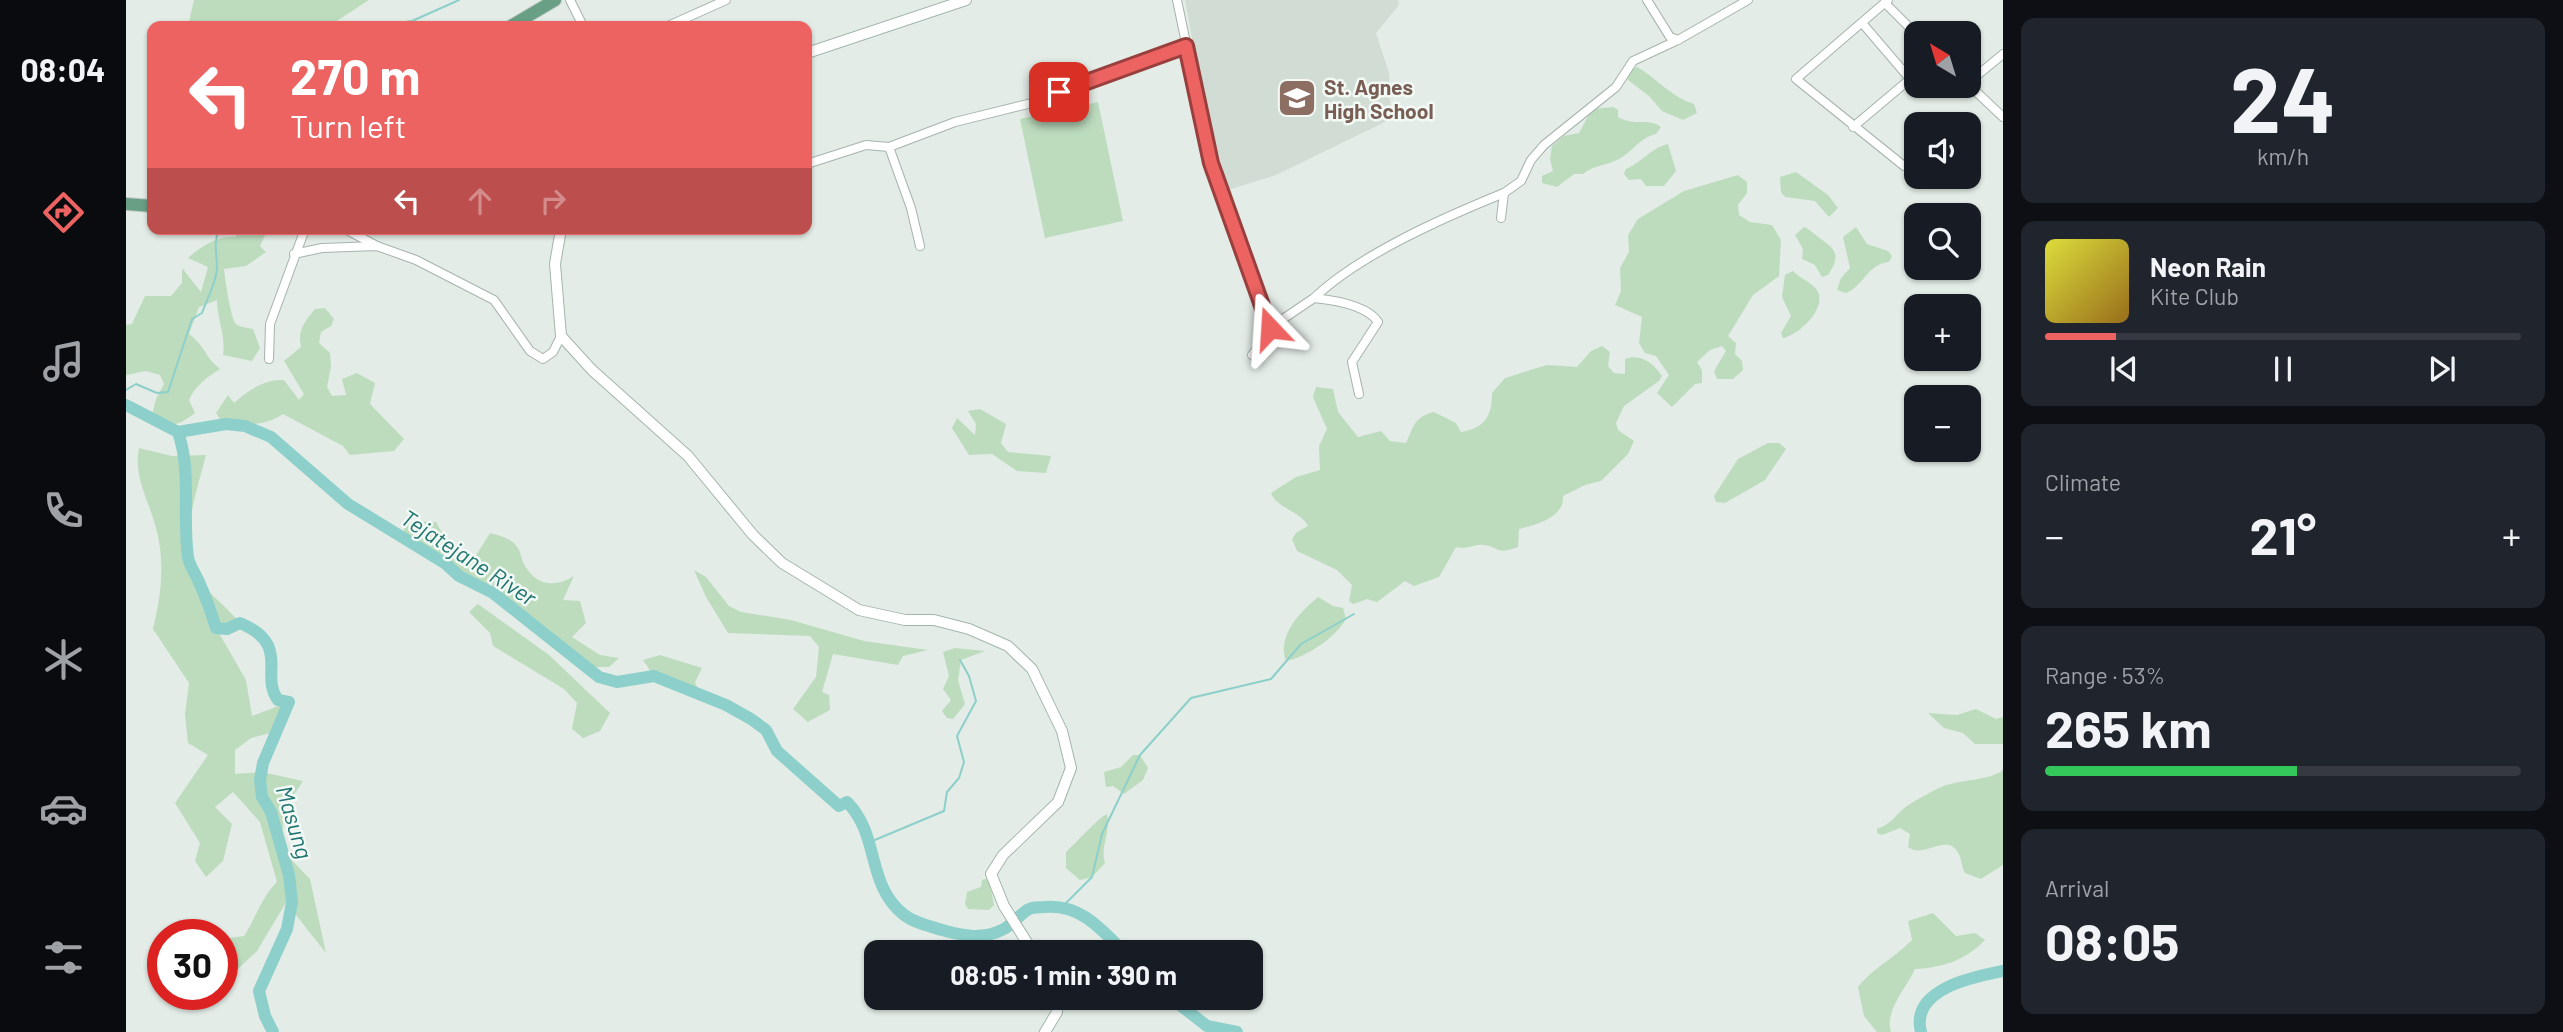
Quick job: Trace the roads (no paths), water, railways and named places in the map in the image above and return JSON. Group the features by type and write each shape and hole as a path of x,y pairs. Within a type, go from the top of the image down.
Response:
{"main road":[{"path":"519,21 555,0"},
{"path":"126,204 147,206"}],"street":[{"path":"570,0 580,21"},
{"path":"679,21 726,0"},
{"path":"812,51 967,0"},
{"path":"1177,0 1211,163 1270,328"},
{"path":"1647,0 1670,37 1678,40"},
{"path":"1252,355 1270,328 1290,311 1314,298 1323,287 1455,212 1504,193 1521,181 1531,160 1544,145 1616,87 1633,61 1678,40 1748,0"},
{"path":"1903,166 1796,79 1887,2 1904,21"},
{"path":"1853,127 1910,79 1863,24"},
{"path":"812,162 866,145 888,147 955,122 1028,104 1186,46"},
{"path":"1981,73 2003,54"},
{"path":"1981,95 2003,117"},
{"path":"888,147 911,208 920,246"},
{"path":"1501,218 1504,193"},
{"path":"268,359 270,324 302,235"},
{"path":"356,235 377,246 416,260 494,300 530,351 543,359 553,352 561,336 555,264 560,235"},
{"path":"294,254 321,248 377,246"},
{"path":"1314,298 1351,306 1377,319 1377,326 1352,362 1359,394"},
{"path":"561,336 592,370 688,456 753,536 782,564 859,610 905,620 934,620 953,624 1008,646 1023,657 1042,684 1062,731 1071,768 1058,802 994,867 991,874 1004,906 1026,940"},
{"path":"1045,1032 1057,1010"}],"waterway":[{"path":"412,21 459,0"},
{"path":"126,390 136,384 157,393 168,392 192,319 202,313 215,280 217,235"},
{"name":"Tejatejane River","path":"126,405 178,432 226,424 245,426 271,437 348,504 446,564 459,576 493,593 599,677 617,682 654,676 726,705 751,719 766,730 777,751 839,806 847,802 864,829 883,888 891,902 912,920 950,932 981,936 1004,929 1029,909 1057,907 1069,909 1089,919 1112,940"},
{"name":"Masung","path":"178,432 185,463 188,557 216,628 227,629 240,623 265,641 270,650 273,690 278,700 289,702 263,763 260,780 262,797 271,812 289,875 292,902 287,929 259,991 265,1016 273,1032"},
{"path":"1063,906 1092,877 1102,834 1140,755 1191,698 1271,679 1301,644 1354,614"},
{"path":"870,842 944,811 947,792 959,778 964,762 957,736 976,701 969,676 960,660"},
{"name":"Tejatejane River","path":"1921,1032 1920,1017 1925,1005 1934,995 1961,982 2003,971"},
{"name":"Tejatejane River","path":"1186,1010 1207,1026 1237,1032"}],"place":[{"name":"St. Agnes High School","path":"1297,98"}]}
